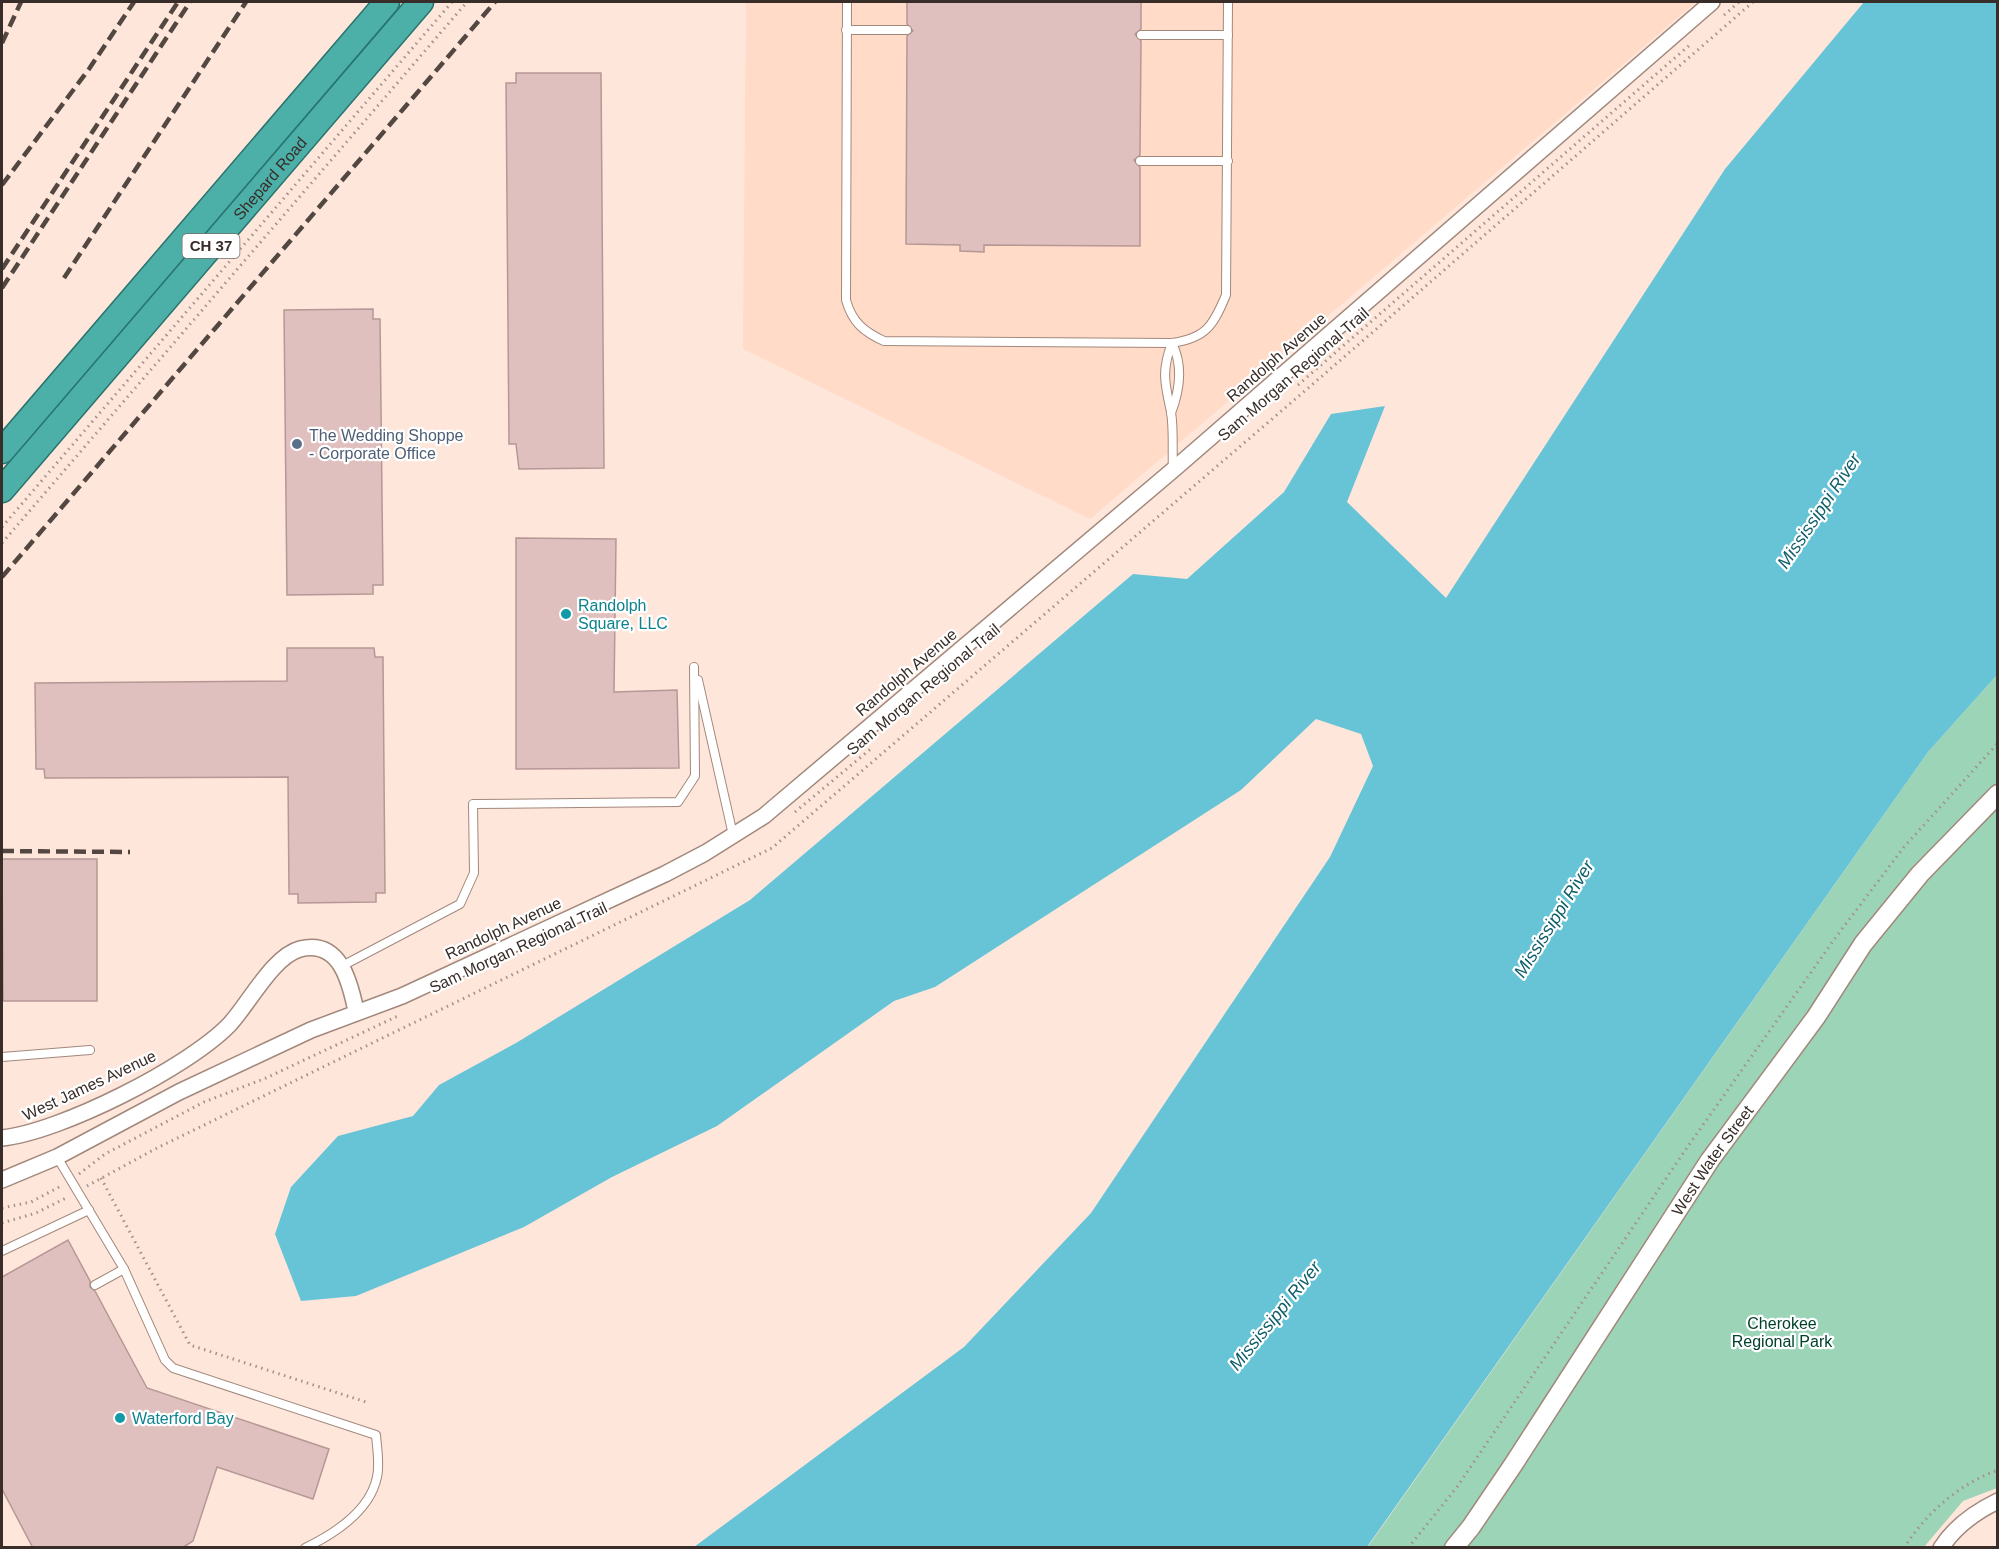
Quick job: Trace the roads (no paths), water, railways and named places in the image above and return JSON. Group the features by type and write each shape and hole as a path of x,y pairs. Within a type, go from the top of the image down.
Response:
{"highway":[{"name":"Shepard Road","path":"2,451 387,2"},
{"name":"Shepard Road","path":"2,490 421,2"}],"street":[{"name":"Randolph Avenue","path":"2,1180 57,1157 179,1092 356,1011 402,996 665,874 734,836 794,792 1173,470 1712,2"},
{"name":"West Water Street","path":"1454,1548 1501,1483 1710,1160 1815,1017 1863,944 1920,874 1998,794"},
{"name":"West James Avenue","path":"2,1138 23,1136 48,1128 146,1082 177,1064 227,1026 288,954 301,949 319,949 333,956 342,966"},
{"path":"342,966 350,983 356,1011"},
{"path":"1941,1548 1948,1537 1977,1511 1998,1501"}],"lane":[{"path":"846,2 846,300 856,324 869,334 884,341 1172,343 1190,340 1204,333 1217,316 1226,295 1228,2"},
{"path":"846,30 907,30"},
{"path":"1141,35 1228,35"},
{"path":"1140,162 1228,162"},
{"path":"1172,343 1165,360 1165,394 1171,413 1173,470"},
{"path":"1171,413 1178,394 1179,358 1172,343"},
{"path":"342,966 460,904 474,873 473,804 678,802 695,776 694,667 734,836"},
{"path":"2,1057 90,1050"},
{"path":"57,1157 124,1269 165,1360 173,1368 376,1435 377,1478 368,1498 347,1522 305,1548"},
{"path":"2,1251 89,1210"},
{"path":"95,1284 124,1269"}],"water":[{"name":"Mississippi River","path":"1864,2 1997,2 1997,675 1928,752 1367,1547 694,1547 964,1347 1091,1213 1330,857 1373,766 1361,734 1316,719 1241,790 935,987 894,1001 717,1126 612,1177 524,1227 356,1296 301,1301 275,1234 291,1187 338,1136 413,1116 439,1085 516,1043 750,900 1133,574 1187,579 1284,492 1331,414 1385,406 1347,502 1446,598 1725,169"}],"railway":[{"path":"2,43 21,2"},
{"path":"2,185 89,69 134,2"},
{"path":"2,269 178,2"},
{"path":"2,288 190,2"},
{"path":"64,278 246,2"},
{"path":"2,577 495,2"},
{"path":"2,851 130,852"}],"place":[{"name":"The Wedding Shoppe - Corporate Office","path":"297,444"},
{"name":"Randolph Square, LLC","path":"566,614"},
{"name":"Waterford Bay","path":"120,1418"}],"park label":[{"name":"Cherokee Regional Park","path":"1782,1332"}]}
